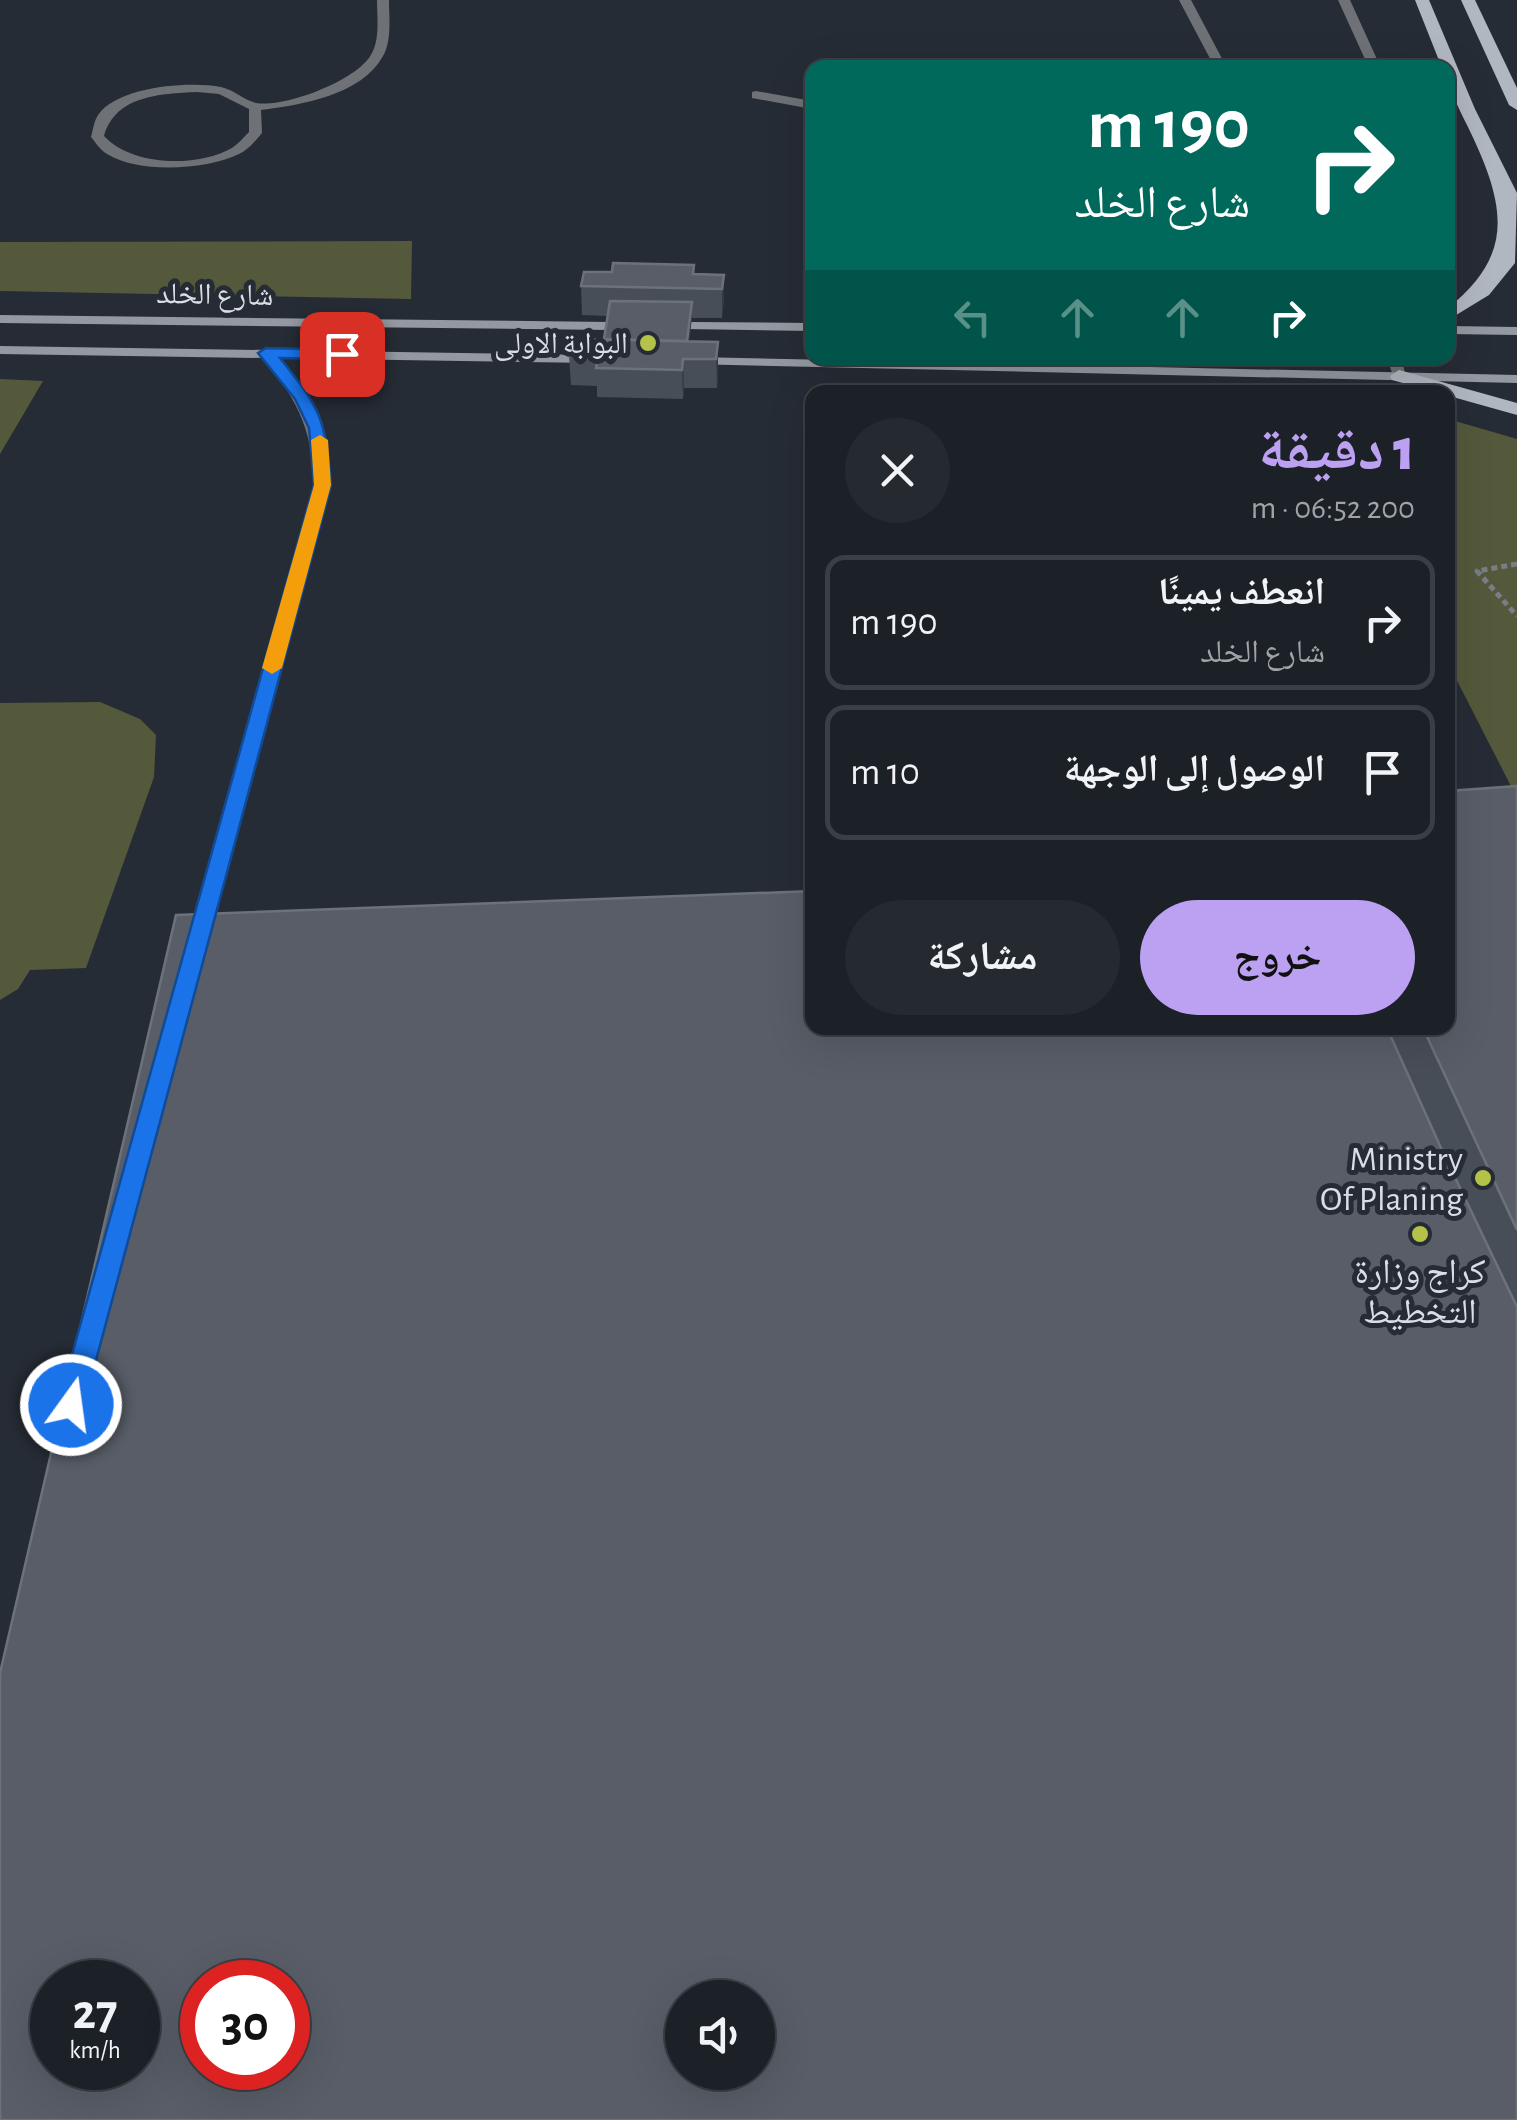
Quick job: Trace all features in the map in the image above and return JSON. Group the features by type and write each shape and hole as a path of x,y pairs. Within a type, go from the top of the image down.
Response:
{"main road":[{"path":"1422,0 1446,60"},
{"path":"1468,0 1517,106"},
{"path":"1455,82 1512,200 1517,235 1510,264 1494,284 1455,310"},
{"name":"شارع الخلد","path":"0,319 609,326"},
{"path":"691,326 805,327"},
{"path":"1455,330 1517,332"},
{"name":"شارع الخلد","path":"0,350 604,359"},
{"path":"687,361 805,362"},
{"path":"1160,365 1396,367 1517,379"},
{"path":"1396,367 1448,385"},
{"path":"1455,387 1517,409"}],"street":[{"path":"255,107 260,119 256,132 244,144 200,162 134,162 106,150 98,139 97,126 106,114 145,94 210,90 241,98 255,107 294,103 366,69 380,53 383,0"},
{"path":"1186,0 1217,60"},
{"path":"1344,0 1371,60"},
{"path":"756,96 805,103"},
{"path":"195,951 322,485 318,428 302,397 266,353"}],"path":[{"path":"1517,564 1477,571 1517,616"}],"green space":[{"path":"412,241 411,299 0,291 0,242"},
{"path":"0,379 43,381 0,454"},
{"path":"1455,421 1517,439 1517,798 1455,677"},
{"path":"100,702 140,719 156,735 154,777 86,968 30,970 18,989 0,1000 0,703"}],"building":[{"path":"613,263 694,265 693,274 724,275 722,289 581,286 584,272 612,272"},
{"path":"610,301 692,302 687,341 604,339"},
{"path":"573,339 718,342 716,359 683,359 682,370 596,368 598,357 569,356"},
{"name":"Ministry Of Planing","path":"1517,786 1517,1230 1426,1035 1455,1035 1455,790"},
{"path":"805,891 805,1035 1390,1035 1517,1307 1517,2120 0,2120 0,1673 176,915"}],"slow traffic":[{"path":"272,668 322,485 320,440"}],"place":[{"name":"البوابة الاولى","path":"648,343"},
{"name":"Ministry Of Planing","path":"1483,1178"},
{"name":"كراج وزارة التخطيط","path":"1420,1234"}],"route":[{"path":"71,1405 322,485 318,428 302,397 266,353 342,354"}]}
